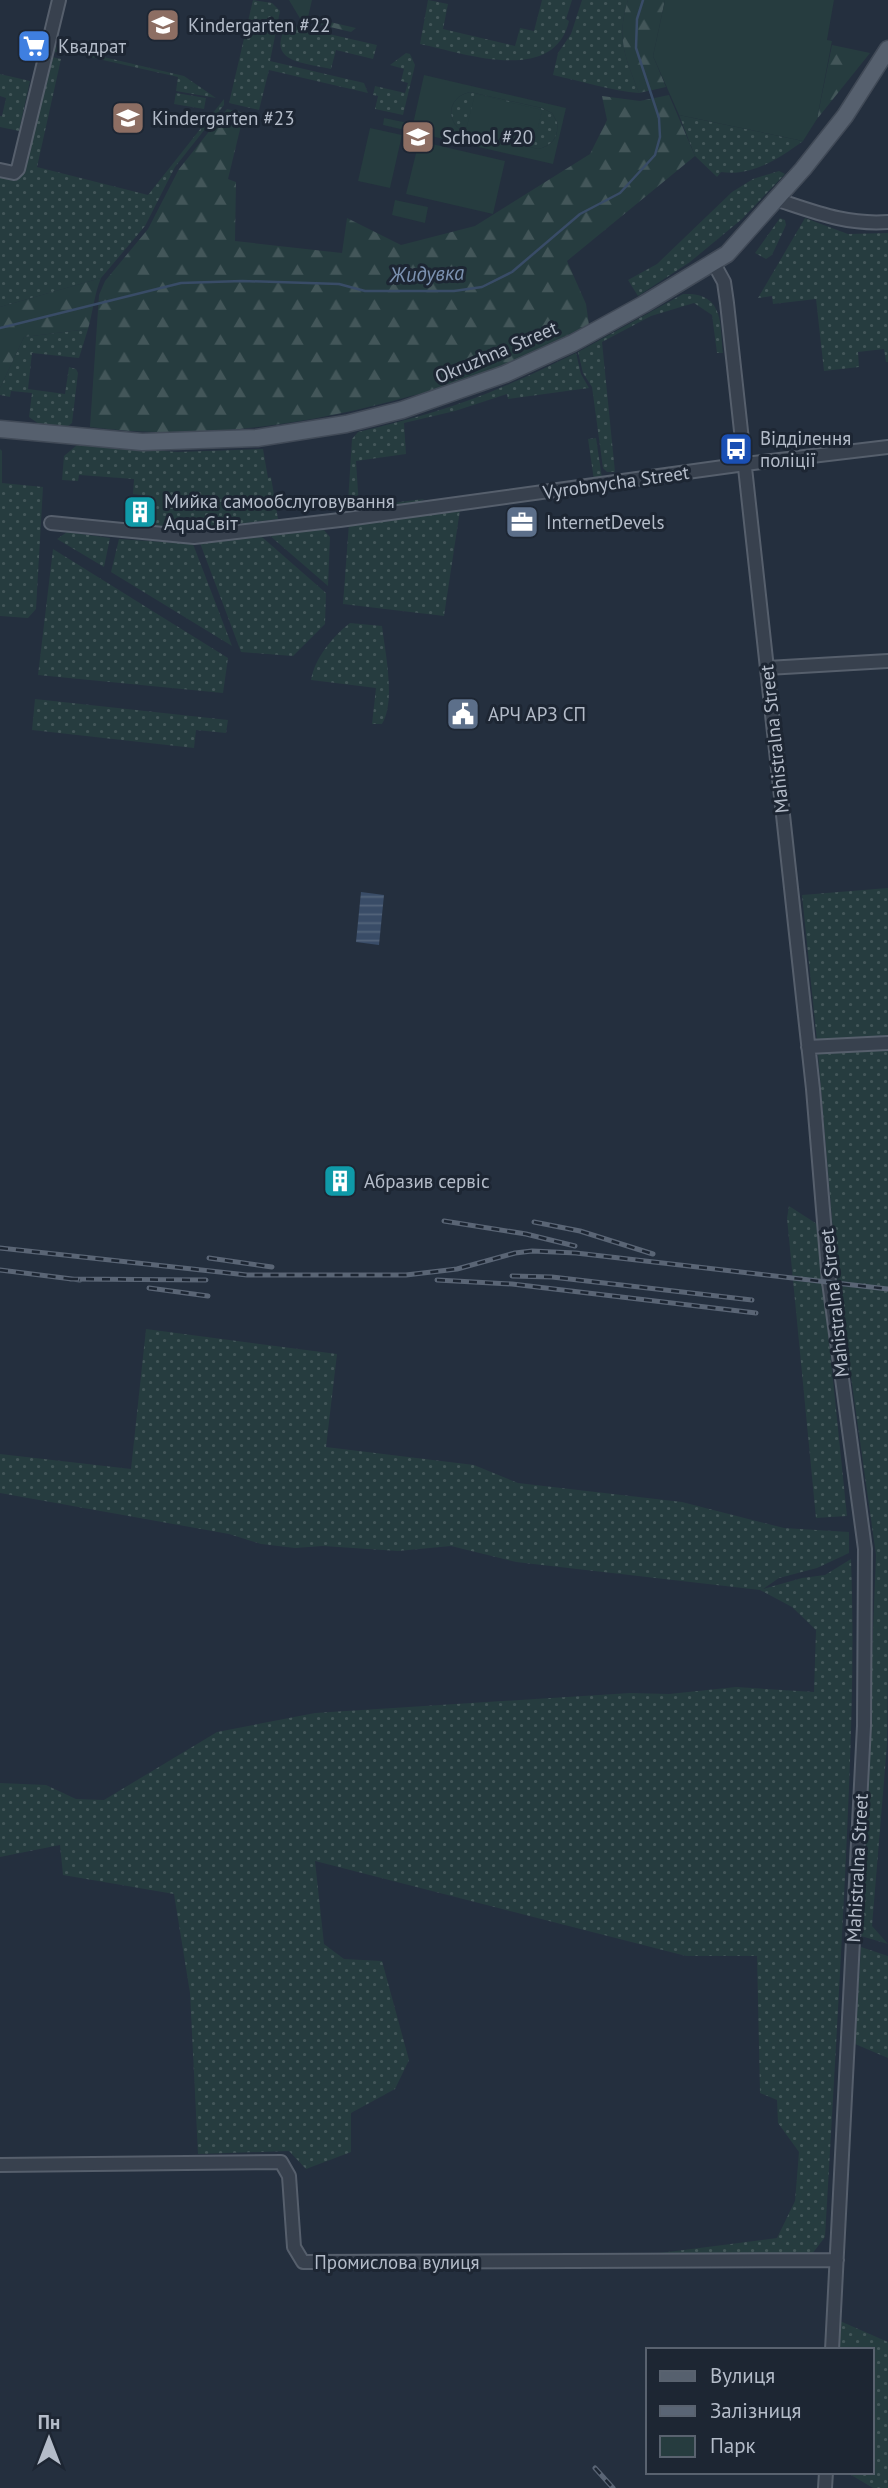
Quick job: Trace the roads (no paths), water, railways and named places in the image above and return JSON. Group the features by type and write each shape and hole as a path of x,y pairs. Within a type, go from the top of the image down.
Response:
{"main road":[{"name":"Okruzhna Street","path":"0,429 142,442 257,438 346,424 436,400 505,374 625,315 727,254 803,169 845,116 888,49"}],"street":[{"path":"0,170 14,173 18,169 58,0"},
{"path":"775,199 834,219 867,223 888,222"},
{"name":"Mahistralna Street","path":"713,262 724,282 808,1047 829,1282 865,1549 864,1726 832,2348"},
{"name":"Vyrobnycha Street","path":"51,523 194,537 888,447"},
{"path":"767,668 888,661"},
{"path":"808,1047 888,1043"},
{"name":"Промислова вулиця","path":"0,2165 281,2162 289,2176 293,2247 303,2262 837,2260"}],"water":[{"path":"361,892 384,895 379,945 356,942"}],"waterway":[{"name":"Жидувка","path":"0,328 181,283 242,281 339,284 365,291 454,291 482,287 512,272 580,214 620,193 655,155 660,137 659,118 636,48 637,19 643,0"}],"railway":[{"path":"444,1221 526,1234 575,1246"},
{"path":"534,1222 580,1231 653,1254"},
{"path":"0,1248 247,1275 406,1275 457,1269 515,1253 576,1253 888,1289"},
{"path":"209,1258 272,1267"},
{"path":"0,1270 80,1280"},
{"path":"512,1276 552,1277 752,1300"},
{"path":"70,1279 206,1280"},
{"path":"437,1280 512,1284 756,1313"},
{"path":"149,1288 208,1296"},
{"path":"595,2468 613,2488"}],"place":[{"name":"Kindergarten #22","path":"163,25"},
{"name":"Квадрат","path":"34,46"},
{"name":"Kindergarten #23","path":"128,118"},
{"name":"School #20","path":"418,137"},
{"name":"Відділення поліції","path":"736,449"},
{"name":"Мийка самообслуговування AquaСвіт","path":"140,512"},
{"name":"InternetDevels","path":"522,522"},
{"name":"АРЧ АРЗ СП","path":"463,714"},
{"name":"Абразив сервіс","path":"340,1181"}]}
